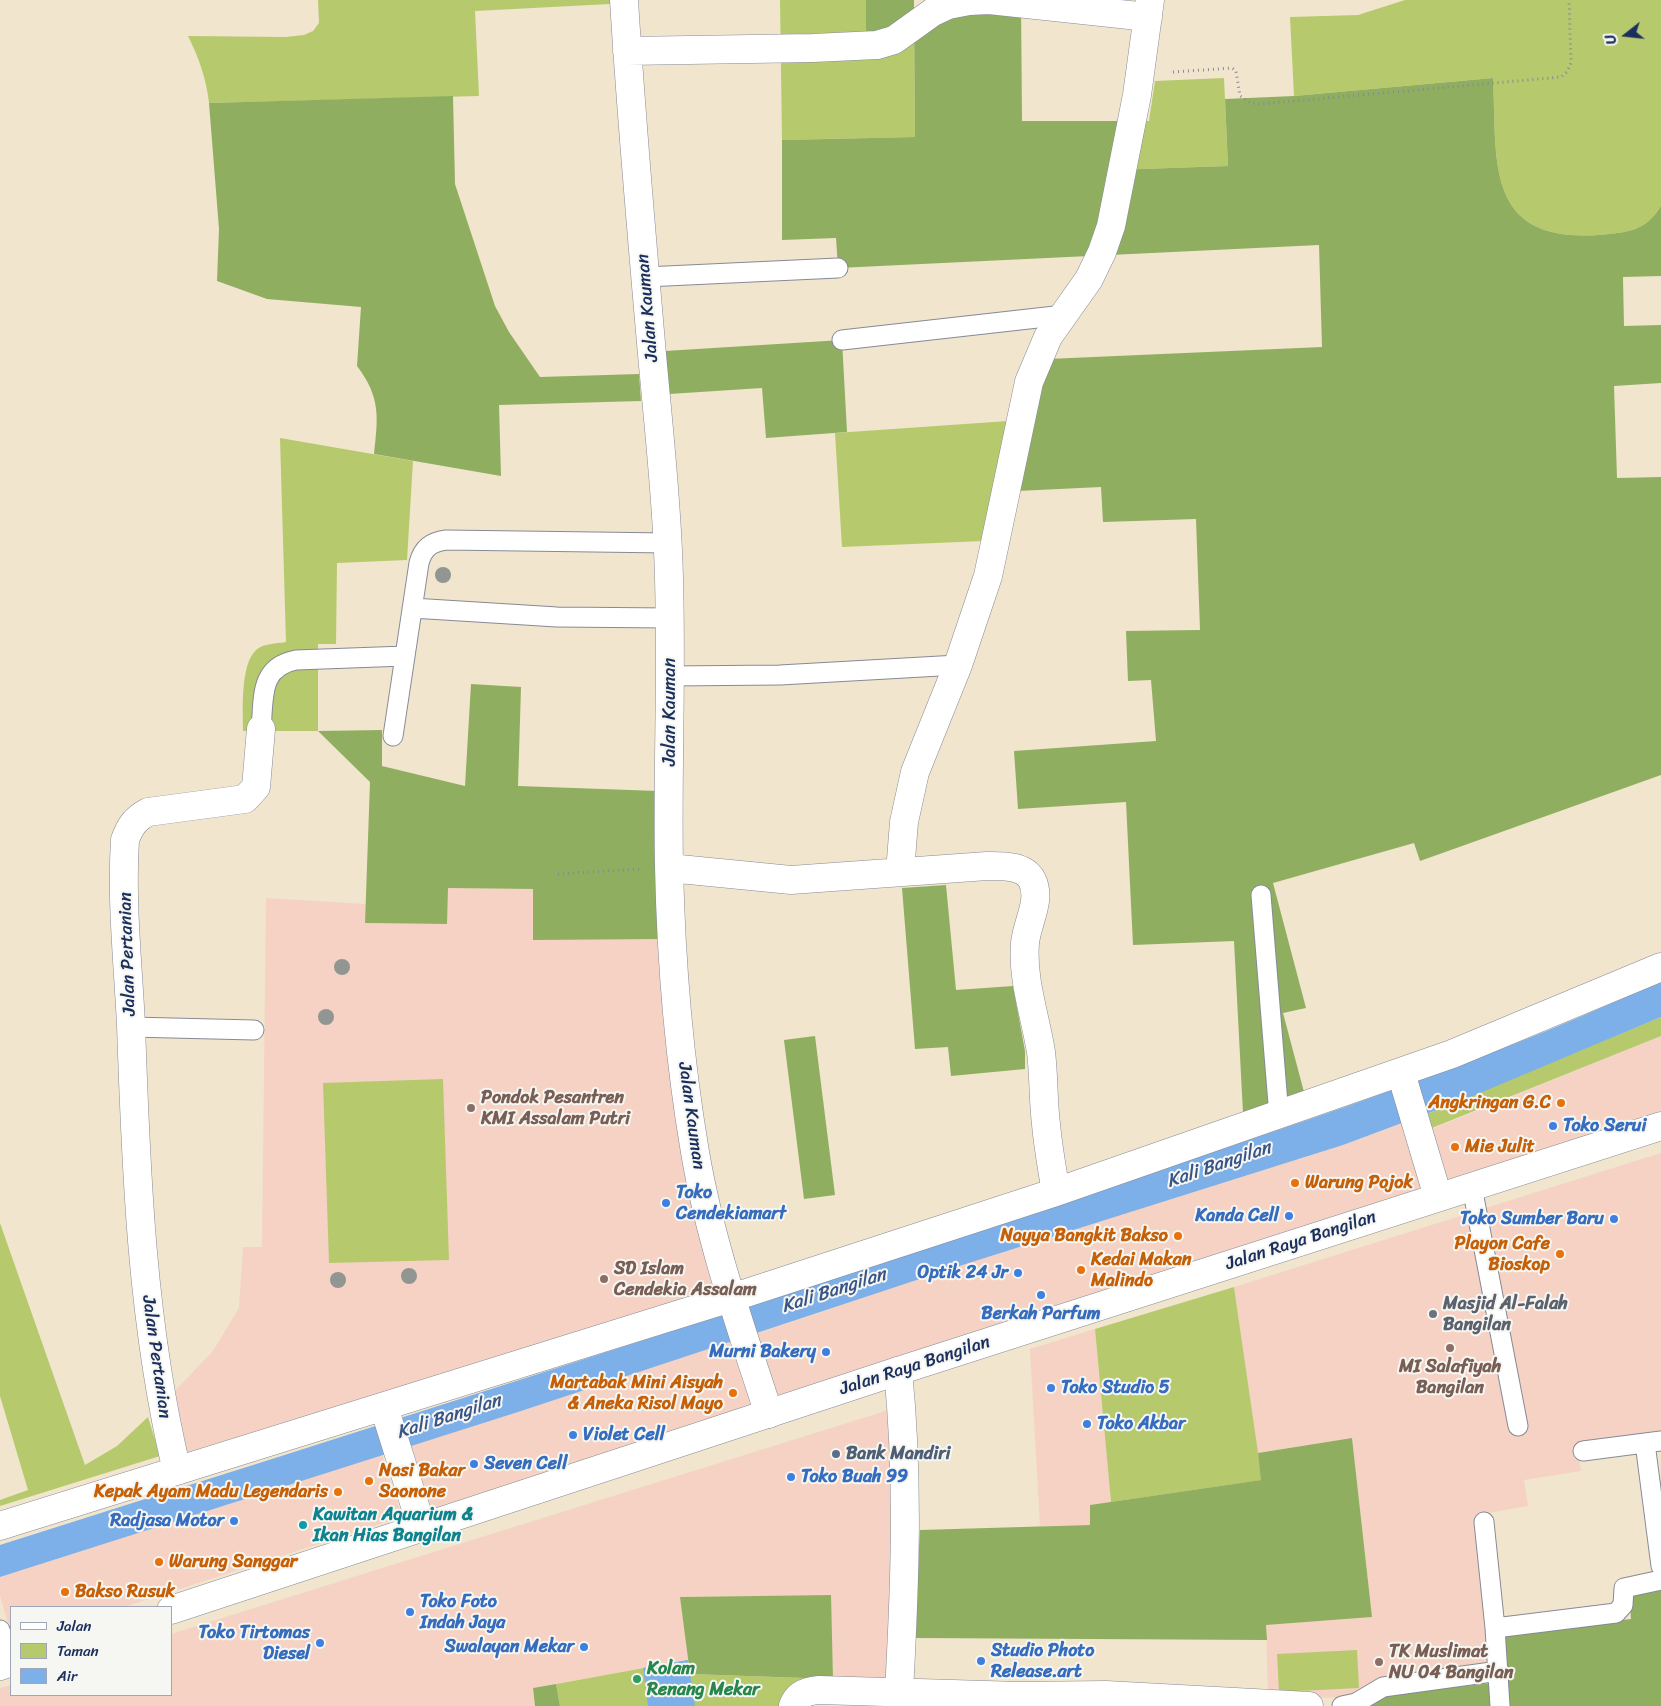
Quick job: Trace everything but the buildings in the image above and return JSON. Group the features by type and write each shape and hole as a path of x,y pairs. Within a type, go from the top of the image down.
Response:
{"street":[{"name":"Jalan Kauman","path":"624,0 668,543 670,618 669,868 676,1003 689,1114 706,1206 733,1303 769,1414"},
{"path":"627,51 877,45 894,40 933,12 948,5 968,1 989,0 1149,9 1140,74 1110,226 1102,252 1089,278 1048,337 1029,382 1019,420 998,537 988,576 958,665 915,772 904,822 900,872"},
{"name":"Jalan Pertanian","path":"177,1471 163,1415 144,1270 131,1027 125,840 129,827 138,817 148,812 245,800 256,787 261,729"},
{"path":"669,868 791,880 987,866 1008,867 1023,871 1030,877 1035,888 1035,902 1026,941 1025,964 1041,1053 1046,1124 1056,1192"},
{"path":"0,1526 177,1471 386,1411 733,1303 1279,1116 1402,1076 1661,967"},
{"path":"1402,1076 1438,1197"},
{"name":"Jalan Raya Bangilan","path":"172,1610 898,1371 1661,1126"},
{"path":"898,1371 903,1418 906,1543 899,1692"},
{"path":"386,1411 422,1528"},
{"path":"793,1706 797,1697 810,1690 899,1692 1019,1701 1106,1695 1309,1706"}],"lane":[{"path":"645,277 838,268"},
{"path":"842,340 1064,315"},
{"path":"393,736 421,556 431,544 439,541 668,543"},
{"path":"412,608 557,616 670,618"},
{"name":"Jalan Pertanian","path":"261,729 265,688 268,677 274,668 283,662 405,656"},
{"path":"670,676 780,675 958,665"},
{"path":"1262,895 1279,1116"},
{"path":"131,1027 254,1030"},
{"path":"1472,1187 1518,1426"},
{"path":"1583,1451 1653,1442 1661,1566"},
{"path":"1484,1522 1495,1628 1500,1706"},
{"path":"1495,1628 1616,1613 1623,1605 1624,1588 1661,1580"},
{"path":"0,1630 7,1663"},
{"path":"1342,1706 1356,1703 1383,1686 1498,1671"}],"path":[{"path":"1140,74 1232,68 1236,70 1240,96 1251,103 1260,104 1561,77 1567,72 1571,63 1570,0"},
{"path":"558,874 669,868"}],"shaded area":[{"name":"Pondok Pesantren KMI Assalam Putri","path":"447,888 533,889 660,939 686,1182 714,1291 187,1453 171,1395 213,1351 239,1308 243,1247 262,1247 266,898 366,904 365,923 447,924"},
{"path":"1661,1036 1661,1111 1446,1180 1432,1129"},
{"path":"1406,1122 1424,1187 1200,1262 775,1399 755,1334 953,1268 1343,1145"},
{"path":"1661,1153 1661,1432 1576,1444 1581,1471 1524,1480 1528,1506 1477,1515 1492,1683 1356,1698 1288,1697 1268,1694 1266,1625 1372,1617 1352,1438 1258,1453 1234,1287"},
{"path":"1095,1329 1111,1502 1090,1505 1091,1525 1040,1526 1030,1349"},
{"path":"732,1341 752,1407 429,1510 411,1446"},
{"path":"892,1409 895,1519 889,1680 833,1679 830,1595 681,1597 688,1660 533,1688 535,1706 0,1706 0,1688 10,1685 10,1696 172,1696 172,1634"},
{"path":"382,1454 402,1517 127,1606 10,1606 10,1630 0,1596 0,1577"}],"green space":[{"path":"318,0 610,0 610,4 475,11 479,96 209,103 202,68 188,36 286,37 304,35 313,31 319,23"},
{"path":"780,0 866,0 866,34 914,13 915,137 782,140"},
{"path":"866,0 914,0 914,12 1021,0 1022,121 1121,121 1113,170 1228,166 1225,99 1294,96 1493,78 1495,139 1498,167 1504,191 1516,211 1534,226 1562,234 1599,235 1619,233 1642,226 1655,215 1661,206 1661,276 1623,277 1624,326 1661,325 1661,383 1614,386 1617,478 1661,477 1661,775 1420,861 1414,843 1273,883 1306,1008 1283,1013 1304,1092 1243,1113 1234,941 1133,945 1126,802 1018,809 1014,751 1156,741 1151,680 1128,681 1126,631 1200,630 1196,519 1103,522 1101,487 996,492 1025,360 1322,347 1319,245 838,268 836,238 782,240 782,140 915,137 914,14 892,29 866,35"},
{"path":"1405,0 1661,0 1661,206 1655,215 1642,226 1619,233 1599,235 1562,234 1534,226 1516,211 1504,191 1498,167 1493,78 1294,96 1290,17 1358,15"},
{"path":"1224,78 1228,166 1113,170 1121,121 1149,121 1155,81"},
{"path":"453,96 455,184 495,306 509,332 540,377 639,374 641,401 499,405 501,476 374,454 376,408 370,388 357,366 361,307 267,299 217,281 219,229 209,103"},
{"path":"842,340 847,432 766,438 762,388 669,394 665,351"},
{"path":"1008,421 983,541 842,547 835,433"},
{"path":"280,438 413,461 407,560 337,563 336,644 318,644 318,731 243,731 243,689 247,666 251,657 256,650 263,646 286,642"},
{"path":"471,684 521,687 518,786 658,791 660,939 533,940 533,889 448,888 447,924 365,923 370,782 318,731 382,730 382,766 465,786"},
{"path":"946,885 956,990 1013,986 1025,1051 1025,1069 951,1076 948,1047 915,1049 902,888"},
{"path":"1661,1017 1661,1036 1432,1128 1427,1114"},
{"path":"815,1036 835,1195 804,1199 784,1040"},
{"path":"443,1079 449,1260 329,1263 323,1083"},
{"path":"0,1223 85,1465 117,1446 148,1417 160,1456 0,1506 0,1500 28,1490 0,1396"},
{"path":"1234,1287 1262,1480 1111,1502 1095,1329"},
{"path":"1352,1438 1372,1617 1266,1625 1267,1640 914,1638 920,1530 1090,1525 1090,1505 1261,1480 1258,1453"},
{"path":"1661,1588 1661,1706 1509,1706 1504,1634 1631,1619 1629,1592"},
{"path":"831,1595 833,1679 690,1674 680,1597"},
{"path":"1357,1650 1359,1688 1279,1692 1277,1654"},
{"name":"Kolam Renang Mekar","path":"688,1660 691,1674 804,1678 791,1686 782,1706 560,1706 556,1684"},
{"path":"1492,1683 1492,1706 1366,1706 1384,1695"},
{"path":"556,1684 560,1706 535,1706 533,1688"}],"water":[{"name":"Kali Bangilan","path":"1661,981 1661,1017 1461,1101 1343,1145 953,1268 521,1411 0,1577 0,1545 646,1339 1271,1132 1429,1077 1507,1047"},
{"path":"688,1660 695,1706 648,1706 643,1668"}],"place":[{"name":"Angkringan G.C","path":"1561,1103"},
{"name":"Pondok Pesantren KMI Assalam Putri","path":"471,1108"},
{"name":"Toko Serui","path":"1553,1126"},
{"name":"Mie Julit","path":"1455,1147"},
{"name":"Warung Pojok","path":"1295,1183"},
{"name":"Toko Cendekiamart","path":"666,1203"},
{"name":"Kanda Cell","path":"1289,1216"},
{"name":"Toko Sumber Baru","path":"1614,1219"},
{"name":"Nayya Bangkit Bakso","path":"1178,1236"},
{"name":"Playon Cafe Bioskop","path":"1560,1254"},
{"name":"Kedai Makan Malindo","path":"1081,1270"},
{"name":"Optik 24 Jr","path":"1018,1273"},
{"name":"SD Islam Cendekia Assalam","path":"604,1279"},
{"name":"Berkah Parfum","path":"1041,1295"},
{"name":"Masjid Al-Falah Bangilan","path":"1433,1314"},
{"name":"MI Salafiyah Bangilan","path":"1450,1348"},
{"name":"Murni Bakery","path":"826,1352"},
{"name":"Toko Studio 5","path":"1051,1388"},
{"name":"Martabak Mini Aisyah & Aneka Risol Mayo","path":"733,1393"},
{"name":"Toko Akbar","path":"1087,1424"},
{"name":"Violet Cell","path":"573,1435"},
{"name":"Bank Mandiri","path":"836,1454"},
{"name":"Seven Cell","path":"474,1464"},
{"name":"Toko Buah 99","path":"791,1477"},
{"name":"Nasi Bakar Saonone","path":"369,1481"},
{"name":"Kepak Ayam Madu Legendaris","path":"338,1492"},
{"name":"Radjasa Motor","path":"234,1521"},
{"name":"Kawitan Aquarium & Ikan Hias Bangilan","path":"303,1525"},
{"name":"Warung Sanggar","path":"159,1562"},
{"name":"Bakso Rusuk","path":"65,1592"},
{"name":"Toko Foto Indah Jaya","path":"410,1612"},
{"name":"Toko Tirtomas Diesel","path":"320,1643"},
{"name":"Swalayan Mekar","path":"584,1647"},
{"name":"Studio Photo Release.art","path":"981,1661"},
{"name":"TK Muslimat NU 04 Bangilan","path":"1379,1662"},
{"name":"Kolam Renang Mekar","path":"637,1679"}]}
